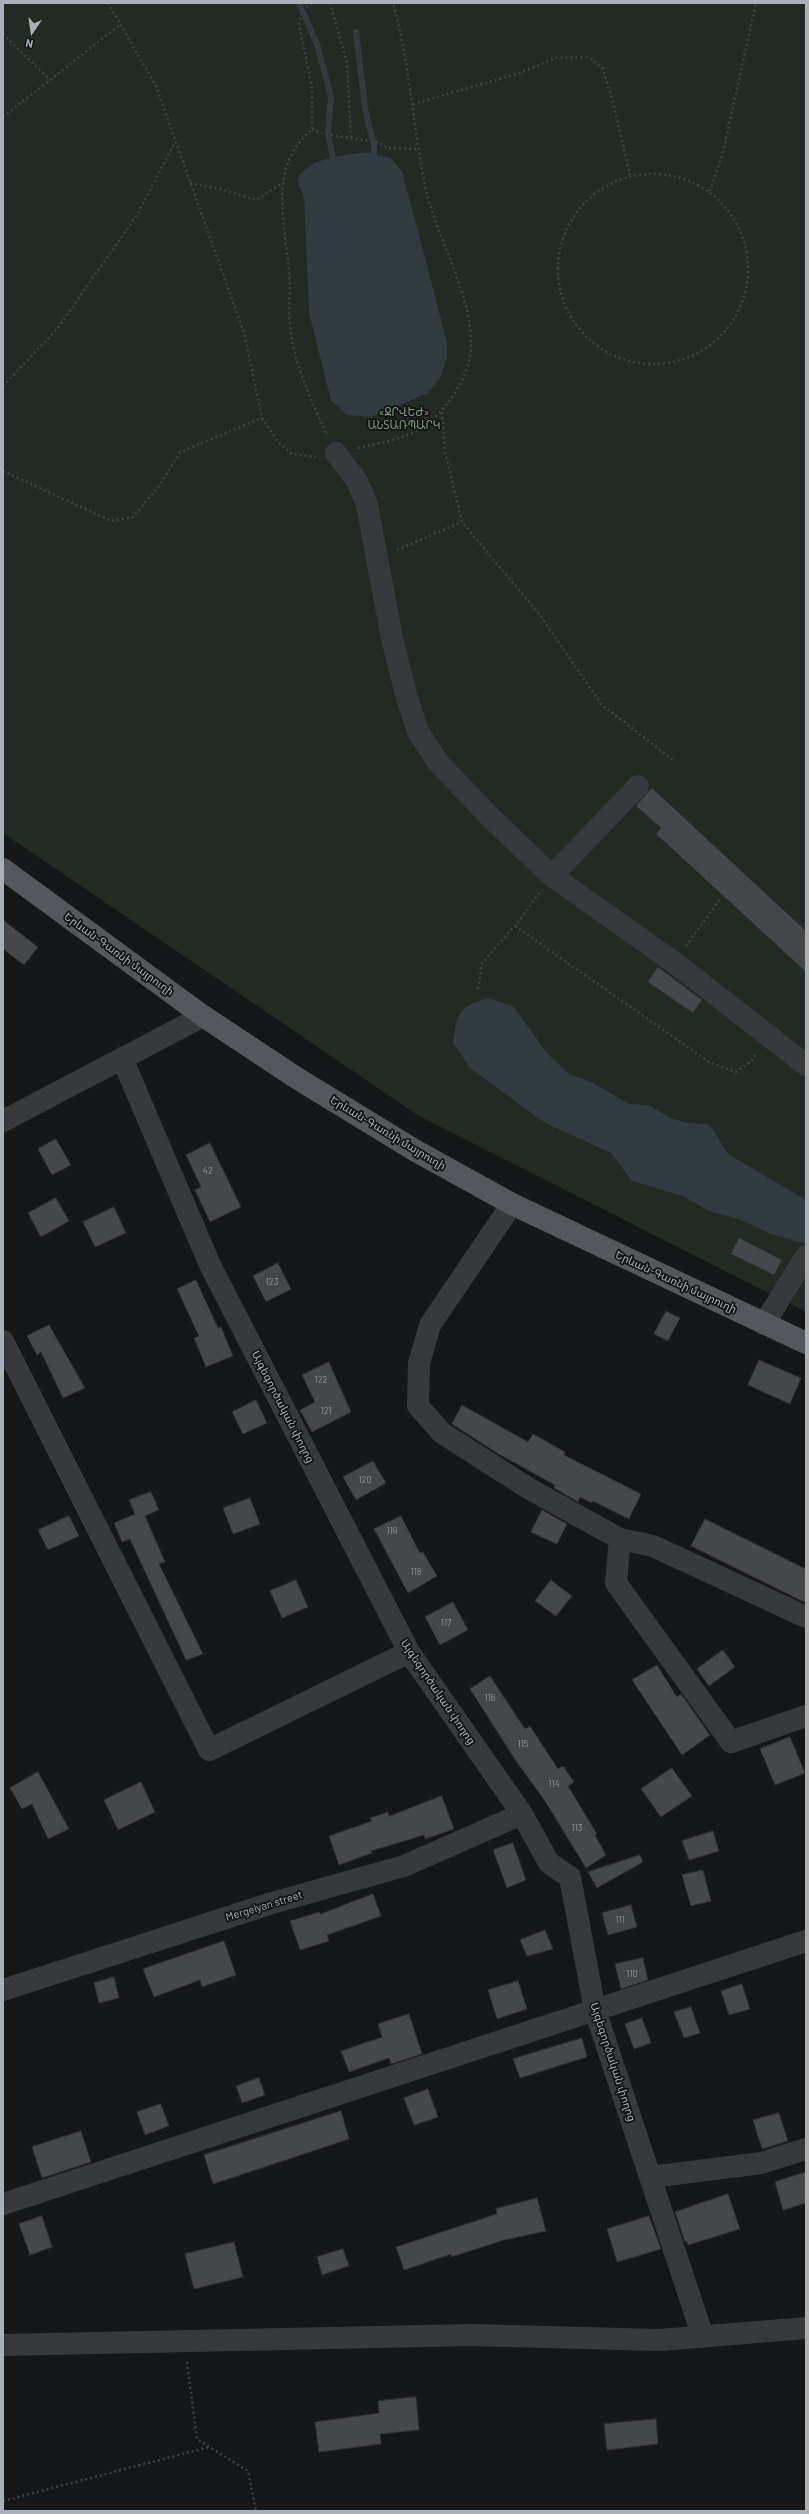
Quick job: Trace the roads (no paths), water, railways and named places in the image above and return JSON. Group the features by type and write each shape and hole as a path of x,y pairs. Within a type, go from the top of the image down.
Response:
{"main road":[{"name":"Երևան-Գառնի մայրուղի","path":"3,869 203,1016 295,1077 416,1151 512,1204 806,1343"}],"street":[{"path":"336,453 357,481 367,505 392,638 418,731 437,761 491,818 552,876 675,963 806,1065"},
{"path":"552,876 638,786"},
{"path":"3,1121 203,1016"},
{"name":"Այգեգործական փողոց","path":"122,1058 210,1265 409,1652 522,1814 549,1863 570,1877 595,2010 703,2337"},
{"path":"512,1204 430,1325 419,1363 418,1406 442,1433 528,1488 620,1539 653,1546 806,1617"},
{"path":"764,1324 804,1263"},
{"path":"3,1341 209,1750 409,1652"},
{"path":"620,1539 616,1583 731,1742 806,1716"},
{"name":"Mergelyan street","path":"3,1990 272,1903 404,1866 522,1814"},
{"path":"3,2204 806,1941"},
{"path":"651,2178 761,2163 806,2149"},
{"path":"3,2345 471,2335 660,2340 806,2328"}],"waterway":[{"path":"299,3 317,44 331,96 328,133 333,158"},
{"path":"356,32 366,114 374,145 374,153"}],"park label":[{"name":"«ՋՐՎԵԺ» ԱՆՏԱՌՊԱՐԿ","path":"404,418"}]}
